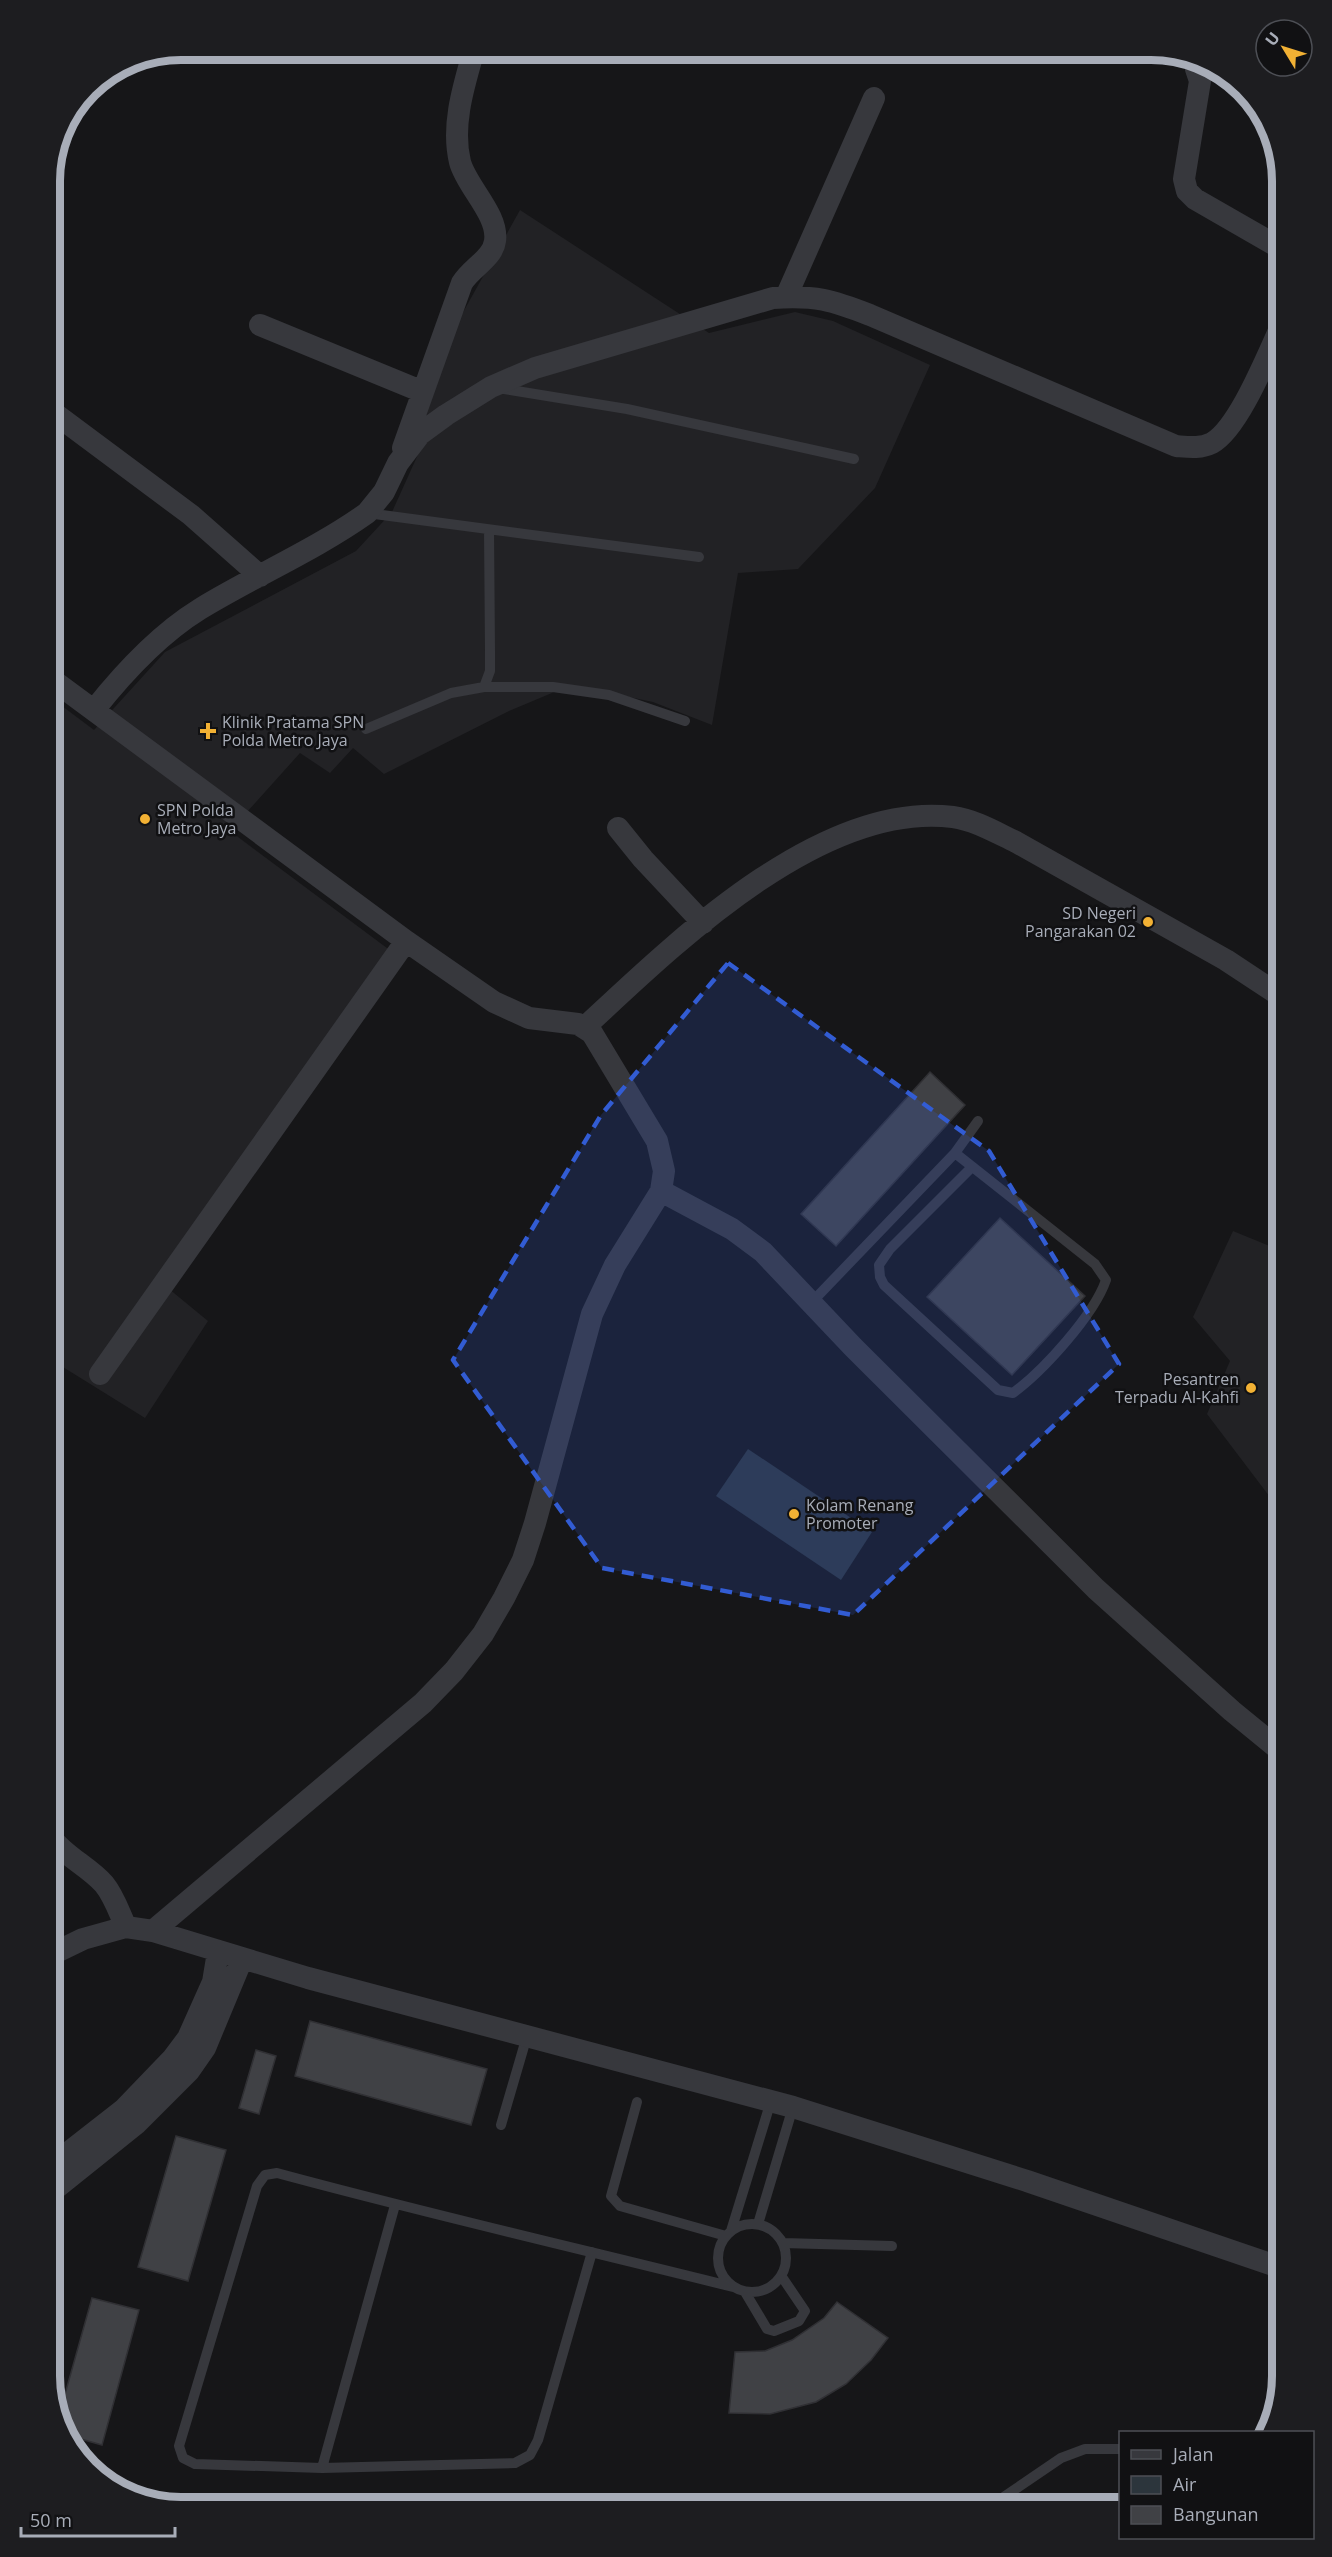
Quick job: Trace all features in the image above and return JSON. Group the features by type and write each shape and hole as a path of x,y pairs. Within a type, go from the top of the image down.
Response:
{"street":[{"path":"94,711 144,652 170,631 198,610 367,513 384,492 398,463 462,283 468,272 490,255 495,241 493,224 460,164 456,129 472,60"},
{"path":"1196,69 1200,81 1184,179 1187,191 1195,199 1272,243"},
{"path":"786,297 873,98"},
{"path":"398,463 420,434 491,387 535,368 773,298 801,296 832,300 1176,446 1196,448 1212,443 1226,432 1237,416 1272,344"},
{"path":"260,325 423,392"},
{"path":"60,417 191,515 260,576"},
{"path":"60,686 406,941 511,1011 529,1018 578,1024 585,1027 599,1041 657,1141 664,1171 661,1191 615,1265 592,1314 523,1560 483,1634 454,1671 423,1703 153,1931"},
{"path":"585,1027 648,969 704,923 777,869 817,844 856,829 892,820 926,816 955,817 986,827 1016,842 1226,960 1272,990"},
{"path":"618,828 643,859 704,923"},
{"path":"100,1374 406,941"},
{"path":"661,1191 747,1239 763,1252 811,1303 1096,1588 1239,1718 1272,1744"},
{"path":"60,1848 103,1882 126,1927"},
{"path":"60,1950 83,1940 126,1927 153,1931 242,1959 793,2107 1027,2181 1272,2265"},
{"path":"60,2159 123,2110 173,2058 188,2038 213,1982 218,1952"},
{"path":"60,2183 136,2124 189,2071 205,2048 242,1959"}],"lane":[{"path":"491,387 627,409 854,459"},
{"path":"367,513 699,557"},
{"path":"484,687 490,661 489,530"},
{"path":"366,729 451,693 484,687 553,687 609,695 685,721"},
{"path":"811,1303 955,1153 978,1121"},
{"path":"955,1153 971,1168 1095,1264 1106,1280 1102,1291 1080,1323 1034,1378 1012,1393 998,1390 884,1286 880,1277 879,1265 890,1249 971,1168"},
{"path":"501,2125 527,2036"},
{"path":"733,2287 724,2278 719,2266 720,2248 729,2234 771,2101"},
{"path":"592,2252 538,2440 530,2455 515,2463 322,2468 195,2464 183,2458 179,2446 257,2186 265,2175 277,2173 394,2205 592,2252 733,2287 745,2292 759,2292 772,2287 782,2277 786,2265 787,2254 777,2234 758,2224 744,2225 729,2234 621,2206 611,2196 637,2103"},
{"path":"758,2224 793,2107"},
{"path":"322,2468 394,2205"},
{"path":"783,2242 892,2246"},
{"path":"745,2292 767,2329 774,2331 799,2320 805,2311 782,2277"},
{"path":"1004,2497 1061,2458 1086,2449 1119,2449"}],"highlighted area":[{"path":"728,963 989,1151 1119,1364 853,1615 602,1568 453,1360 601,1115"}],"shaded area":[{"name":"SPN Polda Metro Jaya","path":"520,210 709,333 795,312 833,321 930,365 875,488 798,569 738,573 712,725 653,702 571,685 509,711 384,774 353,748 330,773 300,753 230,831 399,957 163,1284 208,1321 145,1418 60,1365 60,704 94,730 165,652 356,551 392,512 420,450 432,368"},
{"name":"Pesantren Terpadu Al-Kahfi","path":"1233,1231 1272,1247 1272,1500 1207,1414 1230,1361 1193,1317"}],"water":[{"name":"Kolam Renang Promoter","path":"748,1449 872,1532 841,1580 716,1496"}],"building":[{"path":"930,1072 965,1105 836,1246 801,1214"},
{"path":"1000,1218 1085,1296 1012,1375 927,1297"},
{"path":"310,2021 487,2069 471,2125 295,2076"},
{"path":"256,2050 276,2056 259,2114 239,2108"},
{"path":"176,2136 226,2150 188,2281 138,2267"},
{"path":"92,2298 139,2310 102,2445 77,2438 66,2415 63,2402"},
{"path":"837,2302 888,2338 871,2360 846,2384 816,2402 770,2414 729,2413 735,2352 765,2351 792,2340 824,2318"}],"place":[{"name":"Klinik Pratama SPN Polda Metro Jaya","path":"208,731"},
{"name":"SPN Polda Metro Jaya","path":"145,819"},
{"name":"SD Negeri Pangarakan 02","path":"1148,922"},
{"name":"Pesantren Terpadu Al-Kahfi","path":"1251,1388"},
{"name":"Kolam Renang Promoter","path":"794,1514"}]}
